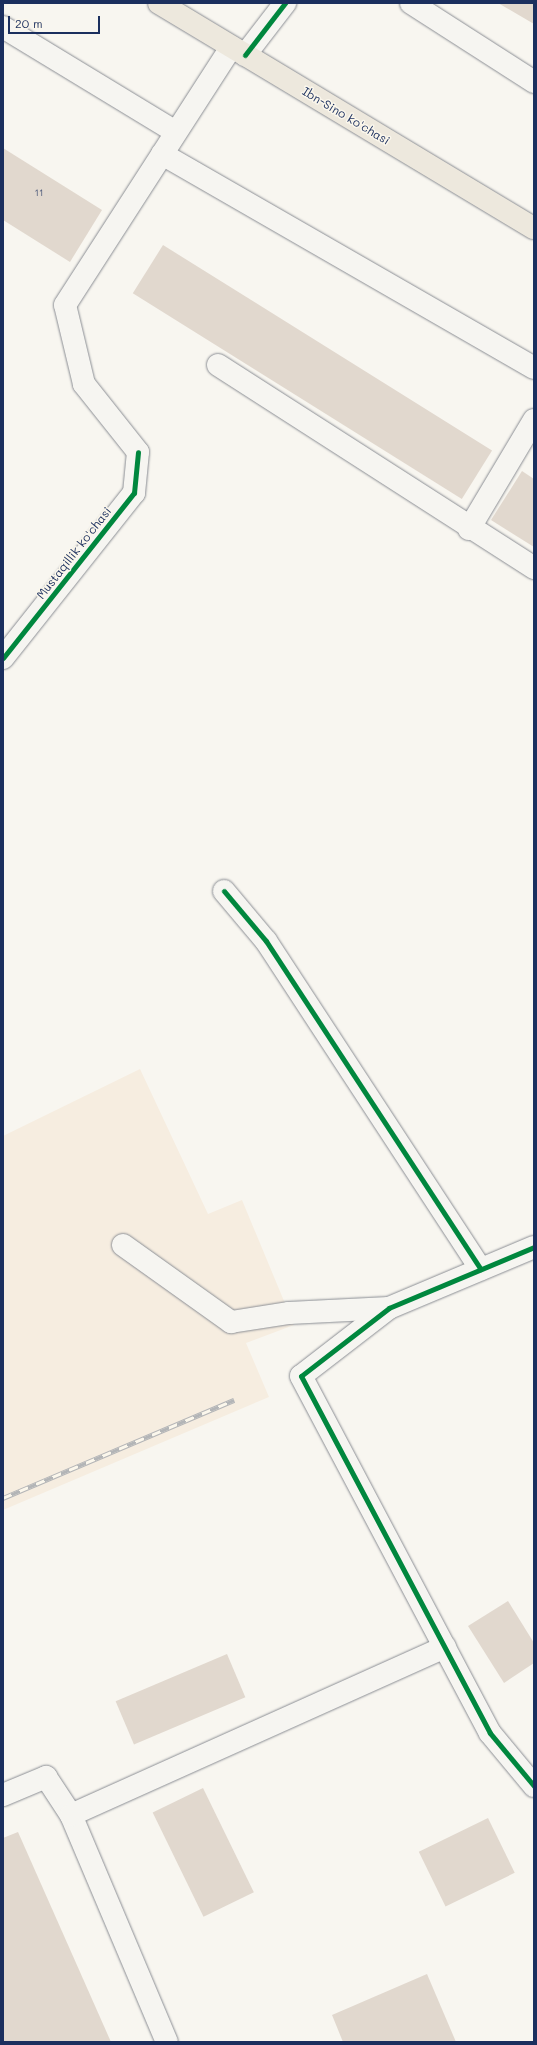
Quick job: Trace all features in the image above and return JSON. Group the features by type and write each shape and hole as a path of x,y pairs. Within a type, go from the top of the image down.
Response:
{"main road":[{"name":"Ibn-Sino ko'chasi","path":"159,3 534,228"}],"street":[{"path":"285,3 238,51 176,132 162,154 534,368"},
{"path":"411,3 534,82"},
{"path":"3,27 176,132"},
{"name":"Mustaqillik ko'chasi","path":"3,658 134,493 138,452 84,384 65,305 162,154"},
{"path":"218,365 469,529 534,568"},
{"path":"469,529 534,420"},
{"path":"224,892 266,941 481,1269"},
{"path":"123,1244 231,1322 289,1313 389,1308"},
{"path":"534,1247 389,1308 301,1376 490,1733 534,1786"},
{"path":"71,1815 445,1647"},
{"path":"3,1795 46,1777 71,1815 167,2042"}],"shaded area":[{"path":"140,1069 208,1214 242,1200 294,1325 246,1343 269,1397 3,1510 3,1136"}],"building":[{"path":"498,3 534,3 534,24"},
{"path":"3,148 102,210 70,262 3,220"},
{"path":"163,245 492,451 462,499 133,293"},
{"path":"522,471 534,479 534,547 491,520"},
{"path":"508,1601 534,1643 534,1663 504,1683 468,1626"},
{"path":"227,1654 245,1697 134,1745 116,1701"},
{"path":"203,1788 254,1892 204,1917 153,1813"},
{"path":"488,1818 515,1873 446,1907 419,1852"},
{"path":"18,1832 111,2042 3,2042 3,1838"},
{"path":"427,1974 456,2042 343,2042 332,2015"}],"railway":[{"path":"3,1498 234,1400"}],"cycle path":[{"path":"245,55 285,3"},
{"path":"3,658 134,493 138,452"},
{"path":"224,891 266,941 481,1269"},
{"path":"534,1247 389,1308 301,1376 490,1733 534,1786"}]}
